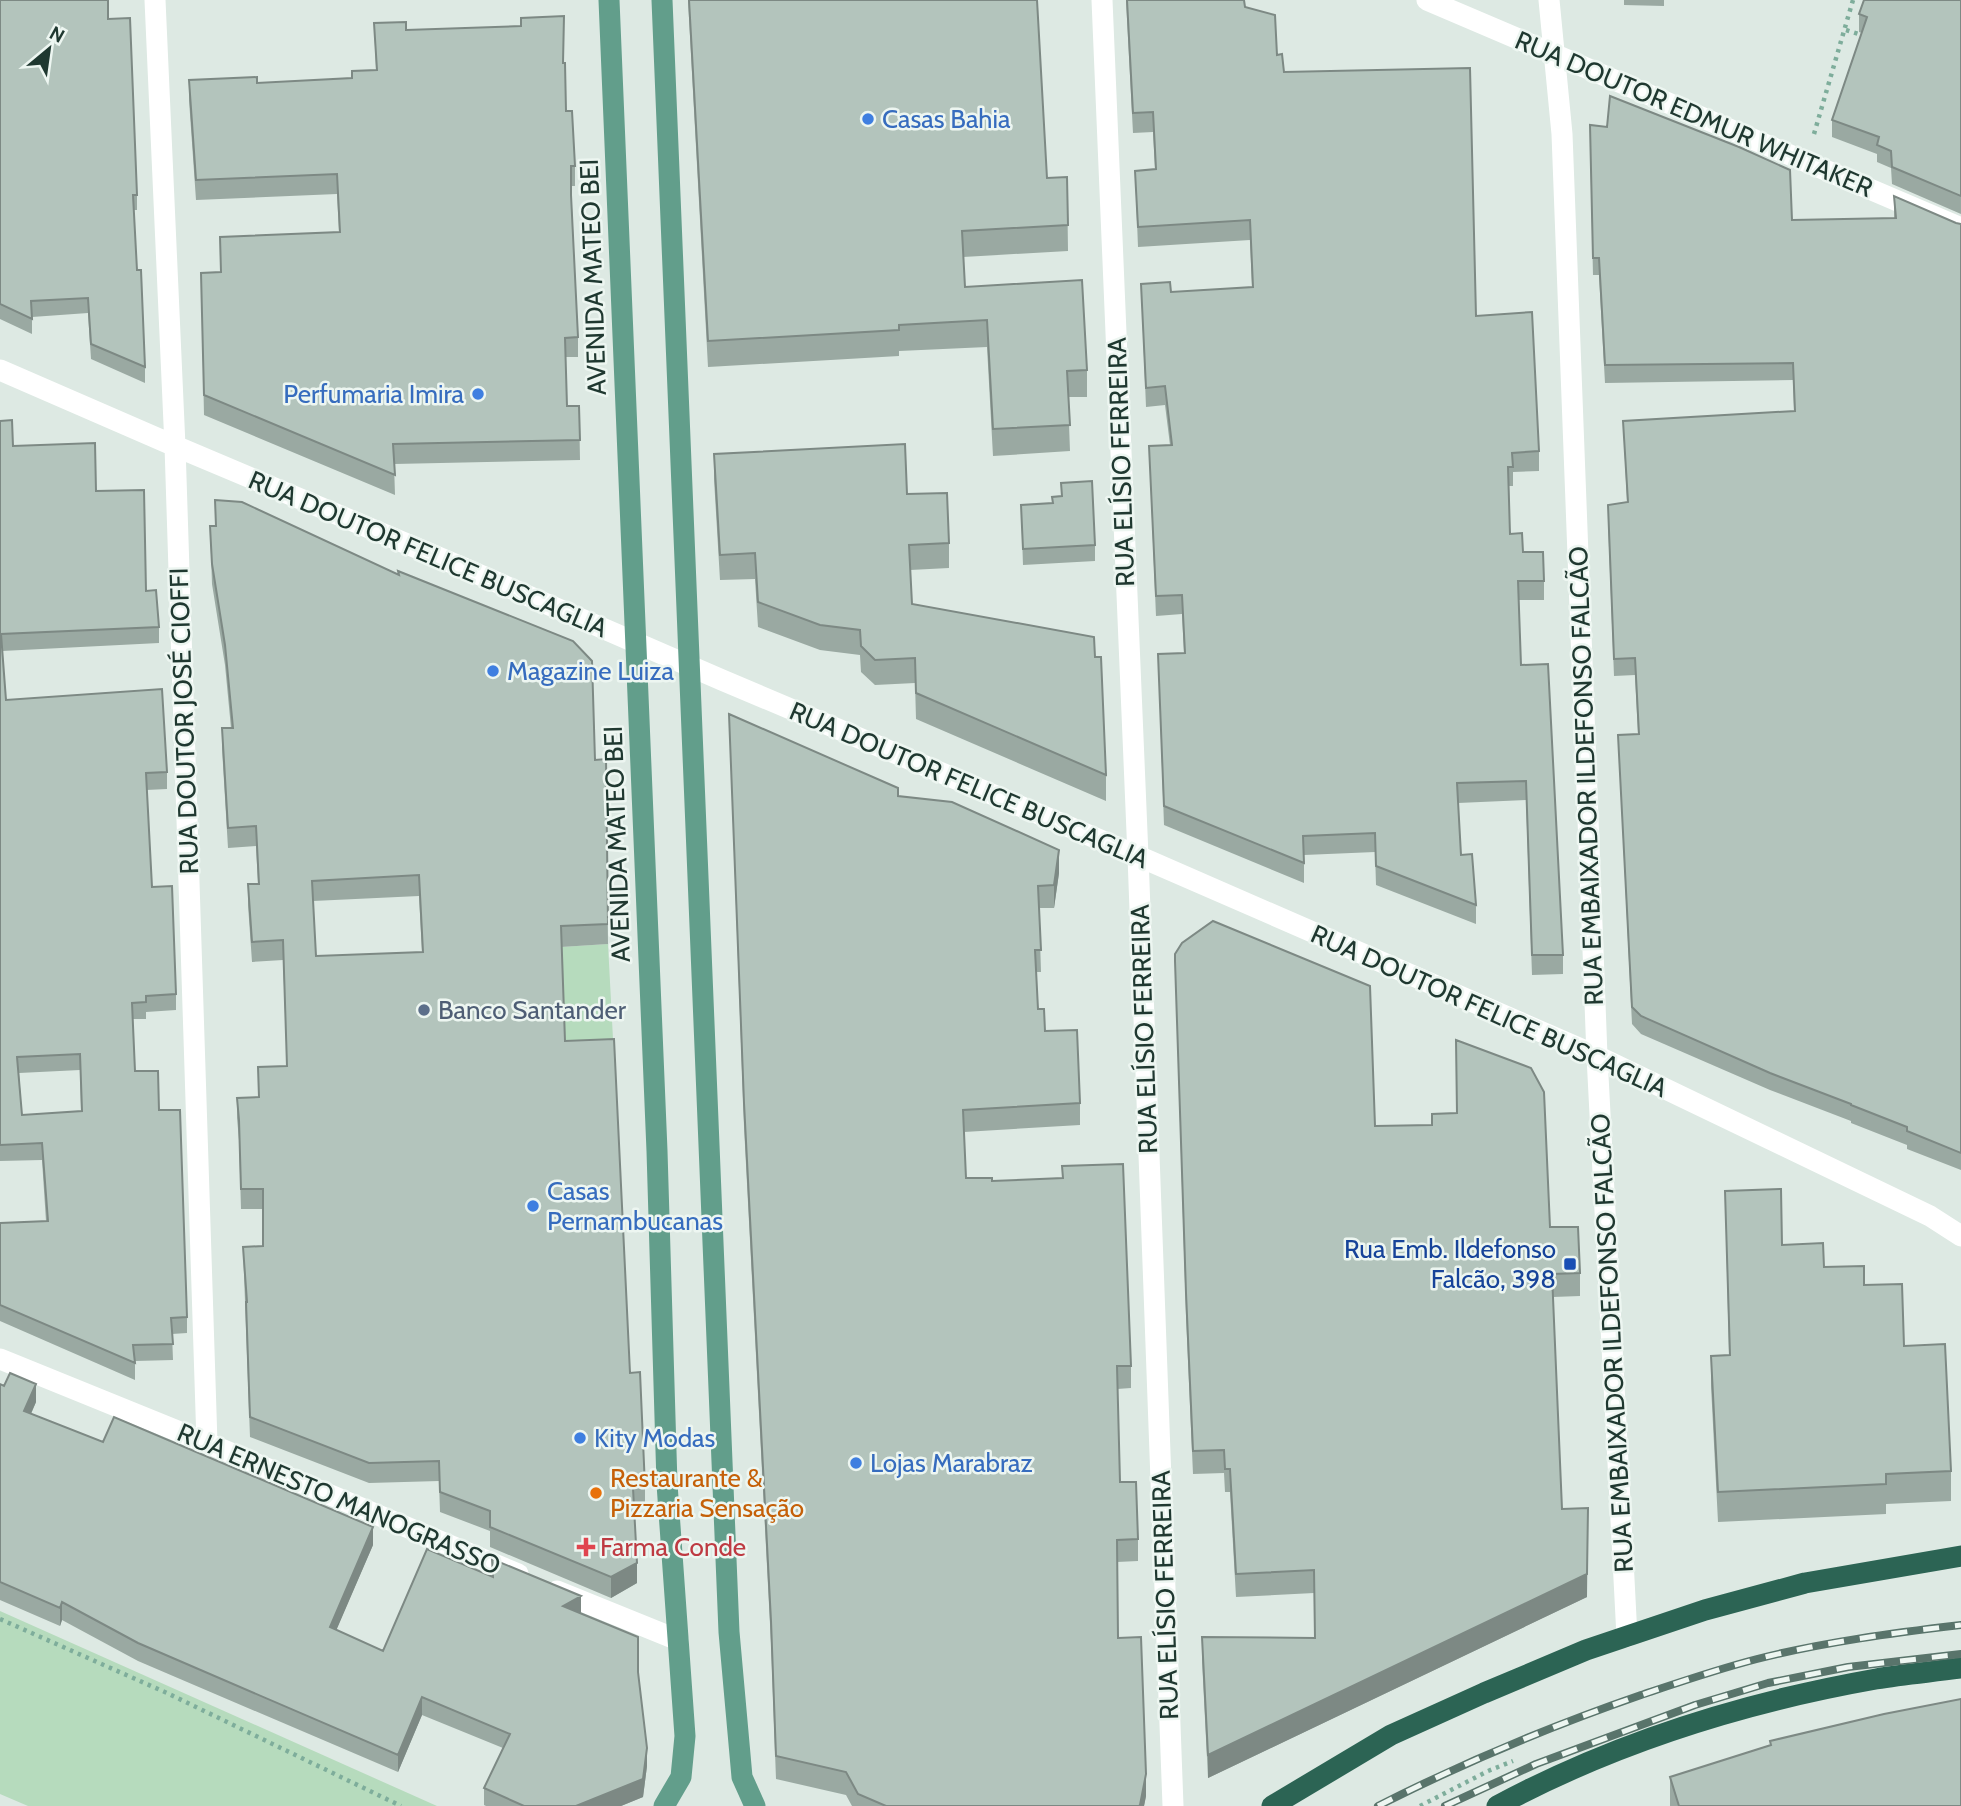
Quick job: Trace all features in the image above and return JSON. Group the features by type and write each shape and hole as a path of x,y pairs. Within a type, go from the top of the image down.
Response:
{"highway":[{"path":"1272,1806 1391,1735 1586,1650 1705,1610 1804,1583 1961,1556"},
{"path":"1497,1806 1648,1738 1780,1699 1878,1679 1961,1668"}],"main road":[{"name":"AVENIDA MATEO BEI","path":"609,0 657,1164 667,1483 685,1736 681,1777 664,1806"},
{"path":"662,0 729,1632 742,1777 755,1806"}],"street":[{"name":"RUA DOUTOR JOSÉ CIOFFI","path":"155,0 175,446 207,1443"},
{"name":"RUA ELÍSIO FERREIRA","path":"1102,0 1138,856 1173,1806"},
{"name":"RUA DOUTOR EDMUR WHITAKER","path":"1427,0 1961,228"},
{"name":"RUA EMBAIXADOR ILDEFONSO FALCÃO","path":"1549,0 1562,134 1597,1056 1627,1637"},
{"name":"RUA DOUTOR FELICE BUSCAGLIA","path":"0,370 636,644 1138,856 1597,1056 1930,1216 1961,1236"},
{"name":"RUA DOUTOR FELICE BUSCAGLIA","path":"1930,1216 1961,1226"},
{"name":"RUA ERNESTO MANOGRASSO","path":"0,1359 678,1640"}],"path":[{"path":"1806,161 1853,0"},
{"path":"1846,30 1869,37"},
{"path":"0,1619 167,1693 401,1806"}],"green space":[{"path":"608,944 613,1039 564,1042 561,947"},
{"path":"0,1611 437,1806 28,1806 0,1794"}],"building":[{"path":"0,0 108,0 108,19 130,18 137,195 133,195 137,270 141,270 145,367 91,344 88,298 31,301 32,319 0,304"},
{"path":"689,0 1037,0 1047,178 1067,177 1068,225 962,231 965,287 1082,280 1087,370 1067,371 1070,425 993,429 987,320 899,325 899,330 708,341"},
{"path":"1127,0 1244,0 1245,7 1275,15 1277,55 1282,54 1284,72 1470,68 1476,316 1532,312 1539,451 1512,453 1513,467 1508,467 1510,534 1522,533 1523,552 1543,552 1544,581 1518,581 1521,665 1548,664 1563,955 1532,955 1526,781 1457,783 1461,855 1472,854 1476,905 1376,866 1375,833 1303,836 1304,863 1164,806 1158,654 1185,653 1182,595 1156,596 1149,446 1172,445 1165,386 1146,388 1141,284 1170,282 1171,292 1253,287 1250,220 1138,227 1135,171 1156,169 1153,112 1133,113"},
{"path":"1864,0 1961,0 1961,196 1892,167 1891,151 1877,145 1879,137 1832,120 1867,17 1859,14"},
{"path":"564,16 566,111 572,111 575,166 571,166 571,195 578,337 565,338 567,406 579,406 580,440 393,444 395,475 204,395 201,273 221,272 220,237 340,232 337,174 196,180 189,80 257,77 257,83 352,78 352,71 377,70 374,23 406,22 406,30 521,26 521,18"},
{"path":"1610,96 1790,170 1792,220 1896,218 1894,196 1961,224 1961,1153 1907,1131 1907,1127 1770,1073 1641,1016 1632,1007 1618,735 1639,734 1635,658 1614,659 1608,505 1628,502 1623,421 1795,411 1793,363 1605,365 1599,258 1593,258 1590,125 1607,127"},
{"path":"12,420 13,446 95,443 96,491 144,490 146,591 156,590 159,627 1,634 6,700 162,689 167,772 146,773 152,887 172,886 176,994 146,996 146,1002 132,1003 135,1071 158,1071 159,1110 180,1110 187,1317 171,1318 173,1344 133,1345 135,1363 0,1305 0,1223 48,1221 42,1143 0,1145 0,421","holes":["80,1054 82,1111 22,1115 17,1057"]},
{"path":"905,444 907,494 947,493 949,543 909,545 912,604 1094,637 1095,657 1101,657 1106,775 916,693 915,658 875,660 861,646 860,630 820,625 758,602 755,553 720,555 714,454"},
{"path":"1092,481 1095,545 1023,549 1021,505 1053,503 1052,497 1062,496 1061,483"},
{"path":"215,500 242,502 399,575 398,571 573,641 592,661 595,760 606,759 608,924 561,926 565,1041 614,1039 630,1373 640,1372 645,1487 633,1488 637,1563 611,1577 490,1527 490,1511 440,1492 439,1461 369,1463 250,1417 243,1247 263,1246 263,1189 241,1189 237,1098 259,1097 258,1067 287,1066 283,940 252,942 248,884 259,884 256,826 228,828 222,728 233,728 225,645 212,564 210,526 216,526","holes":["419,875 423,952 316,956 312,881"]},
{"path":"729,714 898,788 898,796 952,802 1059,850 1054,885 1038,886 1041,950 1035,950 1038,1009 1044,1009 1045,1031 1077,1030 1080,1103 963,1110 966,1178 992,1178 992,1181 1063,1178 1062,1166 1123,1164 1131,1366 1117,1366 1120,1482 1136,1482 1138,1539 1117,1540 1118,1638 1141,1637 1146,1774 1139,1806 886,1806 858,1794 846,1772 776,1756 744,1103"},
{"path":"1213,921 1370,986 1375,1126 1432,1125 1432,1114 1457,1113 1456,1040 1531,1068 1544,1092 1550,1227 1578,1227 1580,1273 1552,1274 1562,1509 1588,1508 1587,1574 1208,1755 1202,1637 1315,1638 1314,1570 1236,1574 1230,1469 1225,1469 1224,1450 1193,1451 1175,954 1182,943"},
{"path":"1781,1189 1782,1245 1823,1243 1824,1267 1864,1266 1864,1285 1902,1284 1904,1346 1945,1344 1951,1471 1886,1474 1886,1484 1718,1492 1711,1356 1730,1355 1725,1191"},
{"path":"10,1373 36,1384 24,1411 103,1442 114,1417 373,1527 330,1627 383,1651 427,1549 493,1577 492,1559 581,1596 563,1606 638,1637 638,1672 647,1748 643,1779 576,1806 524,1806 484,1788 510,1734 422,1697 398,1755 138,1643 62,1602 60,1608 0,1582 0,1384 4,1386"},
{"path":"1961,1699 1961,1806 1679,1806 1670,1777 1771,1745 1770,1741"}],"railway":[{"path":"1378,1806 1541,1732 1713,1671 1808,1648 1961,1625"},
{"path":"1445,1806 1536,1764 1695,1705 1768,1683 1848,1667 1961,1654"}],"place":[{"name":"Casas Bahia","path":"868,119"},
{"name":"Perfumaria Imira","path":"478,394"},
{"name":"Magazine Luiza","path":"493,671"},
{"name":"Banco Santander","path":"424,1010"},
{"name":"Casas Pernambucanas","path":"533,1206"},
{"name":"Rua Emb. Ildefonso Falcão, 398","path":"1570,1264"},
{"name":"Kity Modas","path":"580,1438"},
{"name":"Lojas Marabraz","path":"856,1463"},
{"name":"Restaurante & Pizzaria Sensação","path":"596,1493"},
{"name":"Farma Conde","path":"586,1547"}]}
